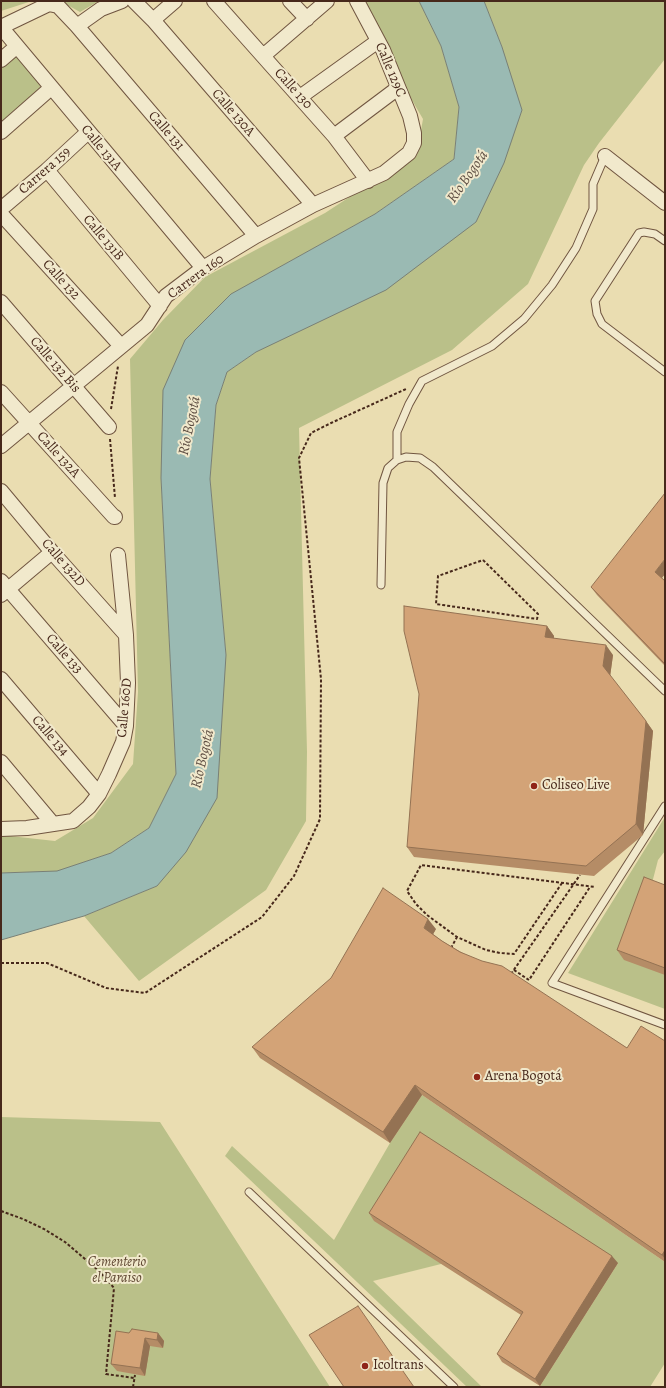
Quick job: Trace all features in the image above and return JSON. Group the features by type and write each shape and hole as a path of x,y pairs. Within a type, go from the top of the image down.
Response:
{"street":[{"path":"77,26 101,9 122,1"},
{"name":"Calle 130A","path":"134,1 153,20 313,205"},
{"path":"153,20 175,1"},
{"name":"Calle 130","path":"214,1 334,136 368,180"},
{"path":"290,1 307,19"},
{"path":"263,56 327,1"},
{"name":"Calle 129C","path":"357,1 378,41 410,116 414,133 414,143"},
{"name":"Calle 131","path":"1,27 48,4 58,6 77,26 256,236"},
{"name":"Calle 131A","path":"1,27 16,47 203,268"},
{"path":"300,97 378,41"},
{"path":"1,60 16,47"},
{"path":"1,132 51,88"},
{"path":"334,136 398,88"},
{"name":"Carrera 159","path":"1,209 47,170 88,132"},
{"name":"Carrera 160","path":"1,446 147,325 166,296 203,268 256,236 313,205 384,173 409,153 414,143"},
{"path":"605,156 665,203"},
{"name":"Calle 131B","path":"47,170 160,306"},
{"name":"Calle 132","path":"1,214 121,346"},
{"name":"Calle 132 Bis","path":"1,302 109,427"},
{"name":"Calle 132A","path":"1,392 115,517"},
{"name":"Calle 132D","path":"1,491 52,552 126,635"},
{"path":"3,588 52,552"},
{"name":"Calle 160D","path":"1,829 26,828 73,821 89,808 99,794 123,742 126,726 128,683 126,635 118,555"},
{"name":"Calle 133","path":"3,588 126,726"},
{"name":"Calle 134","path":"1,679 99,794"},
{"path":"1,762 53,824"}],"lane":[{"path":"397,460 397,432 409,404 422,382 492,346 524,319 552,285 576,248 593,209 594,184 605,156"},
{"path":"665,241 655,234 644,232 639,233 595,301 597,314 602,324 665,372"},
{"path":"381,585 383,483 388,468 397,460 406,457 420,458 433,467 665,691"},
{"path":"665,806 552,983 665,1025"},
{"path":"249,1192 454,1387"}],"path":[{"path":"1,963 47,963 106,988 145,992 262,917 294,876 320,819 321,679 299,458 311,434 331,422 422,382"},
{"path":"483,560 538,614 536,620 436,604 438,576 483,560"},
{"path":"562,883 514,954 486,950 457,937 427,915 416,904 407,891 421,865 595,887"},
{"path":"509,977 580,875"},
{"path":"514,970 529,980 590,887"},
{"path":"449,951 457,937"},
{"path":"1,1211 37,1225 65,1242 99,1271 114,1288 106,1374 134,1378"},
{"path":"133,1387 135,1375"}],"green space":[{"path":"1,1 32,1 1,11"},
{"path":"60,1 99,1 80,12"},
{"path":"354,1 419,1 441,46 459,107 454,159 375,214 230,295 161,478 176,774 149,828 111,853 57,872 1,873 1,835 55,841 93,818 133,764 138,692 130,359 163,320 205,277 325,213 417,153 423,119"},
{"path":"484,1 665,1 665,59 599,143 584,165 528,284 452,350 299,428 307,752 306,821 266,890 139,981 84,916 157,886 226,655 210,479 216,405 227,372 256,352 476,222 502,47"},
{"path":"16,47 51,88 1,132 1,60"},
{"path":"665,817 665,851 658,860 651,887 665,975 665,1009 568,973"},
{"path":"422,1095 665,1262 665,1363 650,1387 540,1386 618,1263 441,1264 373,1281 482,1387 467,1387 225,1156 232,1146 334,1240 390,1143"},
{"name":"Cementerio el Paraiso","path":"1,1117 160,1122 330,1387 1,1387"}],"water":[{"name":"Río Bogotá","path":"419,1 484,1 502,47 522,110 504,163 476,222 386,290 256,352 227,372 216,405 210,479 226,655 217,798 186,852 157,886 84,916 1,940 1,873 57,871 111,853 149,828 176,774 161,478 163,390 185,340 231,294 375,214 454,159 459,107 441,46"}],"building":[{"path":"665,493 665,559 655,572 665,581 665,664 591,587"},
{"name":"Coliseo Live","path":"404,606 547,626 545,637 606,645 603,666 646,721 636,824 586,866 407,847 419,694 404,631"},
{"path":"644,877 665,885 665,968 617,950"},
{"name":"Arena Bogotá","path":"383,888 428,919 424,928 442,941 460,952 482,961 502,966 627,1048 641,1026 665,1041 665,1250 662,1255 415,1085 383,1132 252,1047 331,978"},
{"path":"420,1132 612,1256 535,1379 497,1354 523,1312 369,1213"},
{"name":"Icoltrans","path":"358,1306 414,1387 344,1387 309,1335"},
{"path":"132,1329 158,1333 157,1340 145,1338 140,1368 111,1364 116,1331 129,1333"}],"place":[{"name":"Coliseo Live","path":"534,786"},
{"name":"Arena Bogotá","path":"477,1077"},
{"name":"Icoltrans","path":"365,1366"}]}
